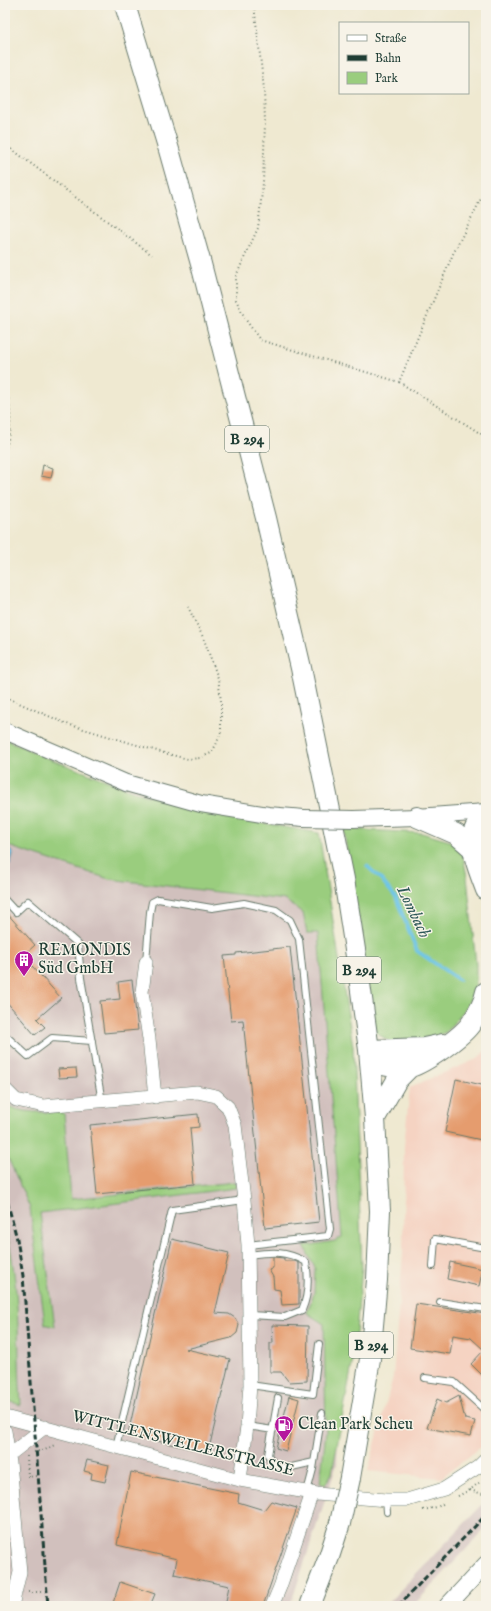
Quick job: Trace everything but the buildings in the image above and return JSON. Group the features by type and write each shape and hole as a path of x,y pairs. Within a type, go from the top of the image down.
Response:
{"main road":[{"name":"B 294","path":"125,5 169,150 201,264 266,518 302,676 344,879 370,1056 380,1211 377,1280 370,1359 350,1478 340,1523 330,1557 310,1606"},
{"path":"486,816 480,820 473,830 472,848 486,890"},
{"path":"417,817 456,834 472,848"},
{"path":"370,1056 395,1067 410,1066 430,1057 469,1026 484,1001 486,992"},
{"path":"370,1056 449,1043"},
{"path":"375,1118 397,1080 410,1066"}],"street":[{"path":"5,731 126,783 201,804 304,818 353,819 417,817 486,812"},
{"path":"146,962 142,992 155,1097"},
{"path":"5,1089 16,1100 44,1106 102,1102 196,1092 216,1096 228,1107 235,1125 248,1250 250,1385 247,1426 240,1480"},
{"name":"WITTLENSWEILERSTRASSE","path":"5,1417 240,1480 387,1506 444,1489 478,1467 486,1459"},
{"path":"9,1455 45,1427"},
{"path":"5,1430 9,1455 20,1572 12,1606"},
{"path":"272,1606 280,1587 310,1493"},
{"path":"446,1606 484,1568"}],"lane":[{"path":"146,962 150,912 152,902 158,899 212,908 244,903 276,910 290,920 299,939 330,1229 328,1236 248,1250"},
{"path":"5,900 16,912 28,901 78,944 81,978 102,1102"},
{"path":"5,1035 28,1056 52,1038 92,1041"},
{"path":"116,1447 172,1210 244,1200"},
{"path":"433,1266 435,1239 486,1248"},
{"path":"248,1250 295,1255 306,1262 308,1276 307,1299 302,1310 285,1317 250,1316"},
{"path":"440,1302 486,1308"},
{"path":"250,1385 313,1394 319,1344"},
{"path":"425,1378 454,1382 486,1411"},
{"path":"278,1398 268,1454 275,1466 287,1468 314,1462"},
{"path":"310,1493 322,1414"},
{"path":"247,1426 272,1430"}],"path":[{"path":"254,5 264,89 265,123 263,183 258,228 236,276 236,300 246,320 260,340 399,382 486,437"},
{"path":"5,144 152,255"},
{"path":"399,382 453,254 486,189"},
{"path":"5,383 10,404 10,434 5,451"},
{"path":"5,697 67,724 164,753 188,759 200,758 211,753 221,732 221,701 218,678 203,637 188,607"},
{"path":"32,1452 45,1450 70,1434"},
{"path":"27,1453 28,1477 36,1476"},
{"path":"470,1490 486,1495"},
{"path":"34,1592 44,1592"}],"shaded area":[{"path":"5,750 311,841 344,1264 337,1464 290,1606 5,1606"},
{"path":"486,1050 486,1443 441,1478 368,1471 393,1377 403,1254 404,1146 410,1087 477,1059"},
{"path":"486,1501 486,1528 413,1606 385,1606"}],"green space":[{"path":"5,739 42,756 145,795 244,820 319,833 353,1046 362,1268 354,1354 332,1473 325,1485 320,1483 326,1432 324,1324 307,1313 314,1293 315,1268 304,1246 335,1241 342,1237 318,933 307,933 303,913 285,900 109,879 5,845"},
{"path":"346,829 422,833 453,842 463,855 467,877 476,964 476,985 467,1007 446,1032 431,1039 391,1043 374,1031 344,831"},
{"path":"5,1104 19,1110 64,1113 71,1199 235,1182 236,1188 40,1213 55,1327 45,1324 30,1208 5,1151"},
{"path":"5,1226 14,1270 16,1292 21,1405 5,1400"}],"water":[{"path":"5,847 13,854 10,865 5,868"}],"waterway":[{"name":"Lombach","path":"367,866 380,878 396,898 417,951 459,980"}],"railway":[{"path":"5,1193 17,1239 23,1276 48,1606"},
{"path":"398,1606 486,1515"}],"place":[{"name":"REMONDIS Süd GmbH","path":"24,977"},
{"name":"Clean Park Scheu","path":"284,1442"}]}
